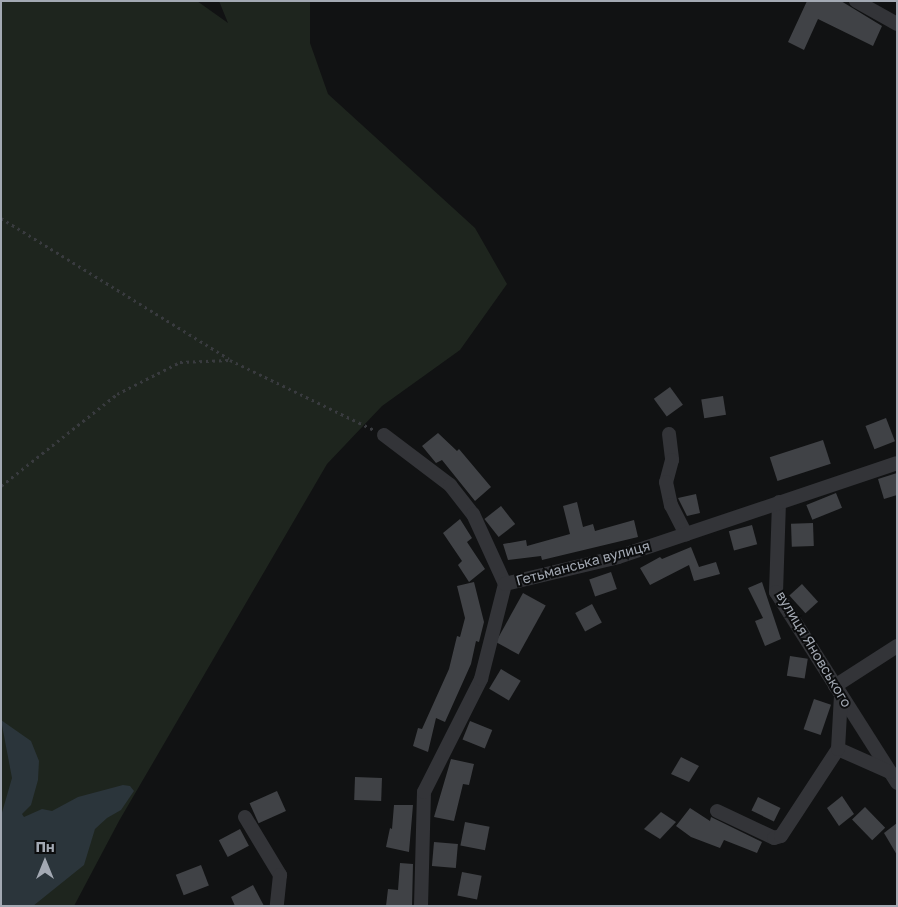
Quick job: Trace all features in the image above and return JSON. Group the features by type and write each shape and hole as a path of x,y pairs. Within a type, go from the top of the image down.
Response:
{"street":[{"path":"856,1 897,24"},
{"path":"669,434 672,460 666,482 671,505 686,534"},
{"path":"384,435 450,485 473,514 505,584"},
{"name":"Гетьманська вулиця","path":"421,906 424,792 481,680 505,584 618,557 897,463"},
{"name":"вулиця Яновського","path":"779,502 776,592 893,778"},
{"path":"716,811 774,838 781,836 838,749 838,690 897,646"},
{"path":"838,749 893,778"},
{"path":"245,816 280,875 278,906"}],"path":[{"path":"1,218 230,360 384,435"},
{"path":"1,486 118,394 180,362 230,360"}],"shaded area":[{"path":"1,1 197,1 228,23 219,1 310,1 310,43 328,94 475,228 507,284 460,350 382,406 327,464 119,821 74,906 1,906"},
{"path":"1,720 31,741 39,761 38,780 31,805 22,814 24,817 42,809 52,811 78,797 123,785 130,786 134,791 121,810 107,818 95,829 84,865 33,906 1,906 1,816 12,778"}],"building":[{"path":"807,1 841,1 882,26 873,46 818,19 804,50 788,42"},
{"path":"670,387 683,405 667,417 654,399"},
{"path":"723,396 726,415 704,418 701,399"},
{"path":"886,418 895,441 874,449 865,426"},
{"path":"438,433 457,451 459,449 491,487 475,501 442,460 436,463 422,446"},
{"path":"823,440 831,464 777,481 770,457"},
{"path":"897,473 897,495 884,499 878,479"},
{"path":"836,493 842,508 812,520 806,505"},
{"path":"696,494 700,513 687,516 678,498"},
{"path":"577,502 583,527 593,524 595,531 634,520 638,537 542,560 541,556 508,560 503,544 526,540 527,546 570,534 563,506"},
{"path":"501,506 515,524 499,537 484,519"},
{"path":"460,519 472,538 467,542 485,569 469,582 458,565 462,561 443,533"},
{"path":"813,523 814,546 792,547 791,524"},
{"path":"752,525 757,544 734,551 729,531"},
{"path":"691,547 699,567 716,562 720,574 694,581 689,565 650,585 640,568 660,557 662,559"},
{"path":"611,572 617,589 595,597 589,579"},
{"path":"474,582 484,622 479,642 476,641 471,664 445,722 436,718 428,752 413,746 418,728 422,729 449,669 457,636 460,637 465,618 457,586"},
{"path":"762,582 781,639 765,646 755,621 763,618 748,588"},
{"path":"802,584 818,602 805,613 789,595"},
{"path":"523,593 546,606 519,655 496,642"},
{"path":"592,604 602,623 585,631 575,613"},
{"path":"790,656 808,659 805,679 787,676"},
{"path":"501,669 521,681 509,701 489,689"},
{"path":"814,699 831,705 821,735 804,729"},
{"path":"470,721 492,730 485,749 463,740"},
{"path":"681,757 699,766 689,782 671,774"},
{"path":"451,759 474,764 469,785 463,784 454,821 434,817"},
{"path":"355,777 382,778 381,801 354,800"},
{"path":"277,791 286,811 259,823 250,803"},
{"path":"842,796 854,814 839,826 827,808"},
{"path":"758,797 780,808 774,821 751,810"},
{"path":"394,805 413,805 409,852 386,847 390,828 392,829"},
{"path":"865,807 885,828 872,840 852,820"},
{"path":"690,808 710,821 711,817 762,842 757,853 724,840 720,848 691,837 676,826"},
{"path":"661,812 676,822 660,839 644,829"},
{"path":"465,822 490,827 485,850 460,846"},
{"path":"897,823 897,855 884,833"},
{"path":"240,829 249,846 228,857 219,840"},
{"path":"434,842 458,844 456,868 432,866"},
{"path":"400,863 413,864 412,906 386,906 388,889 398,890"},
{"path":"201,865 209,886 184,895 176,875"},
{"path":"462,872 482,876 477,899 457,896"},
{"path":"253,885 264,906 235,906 231,897"}]}
